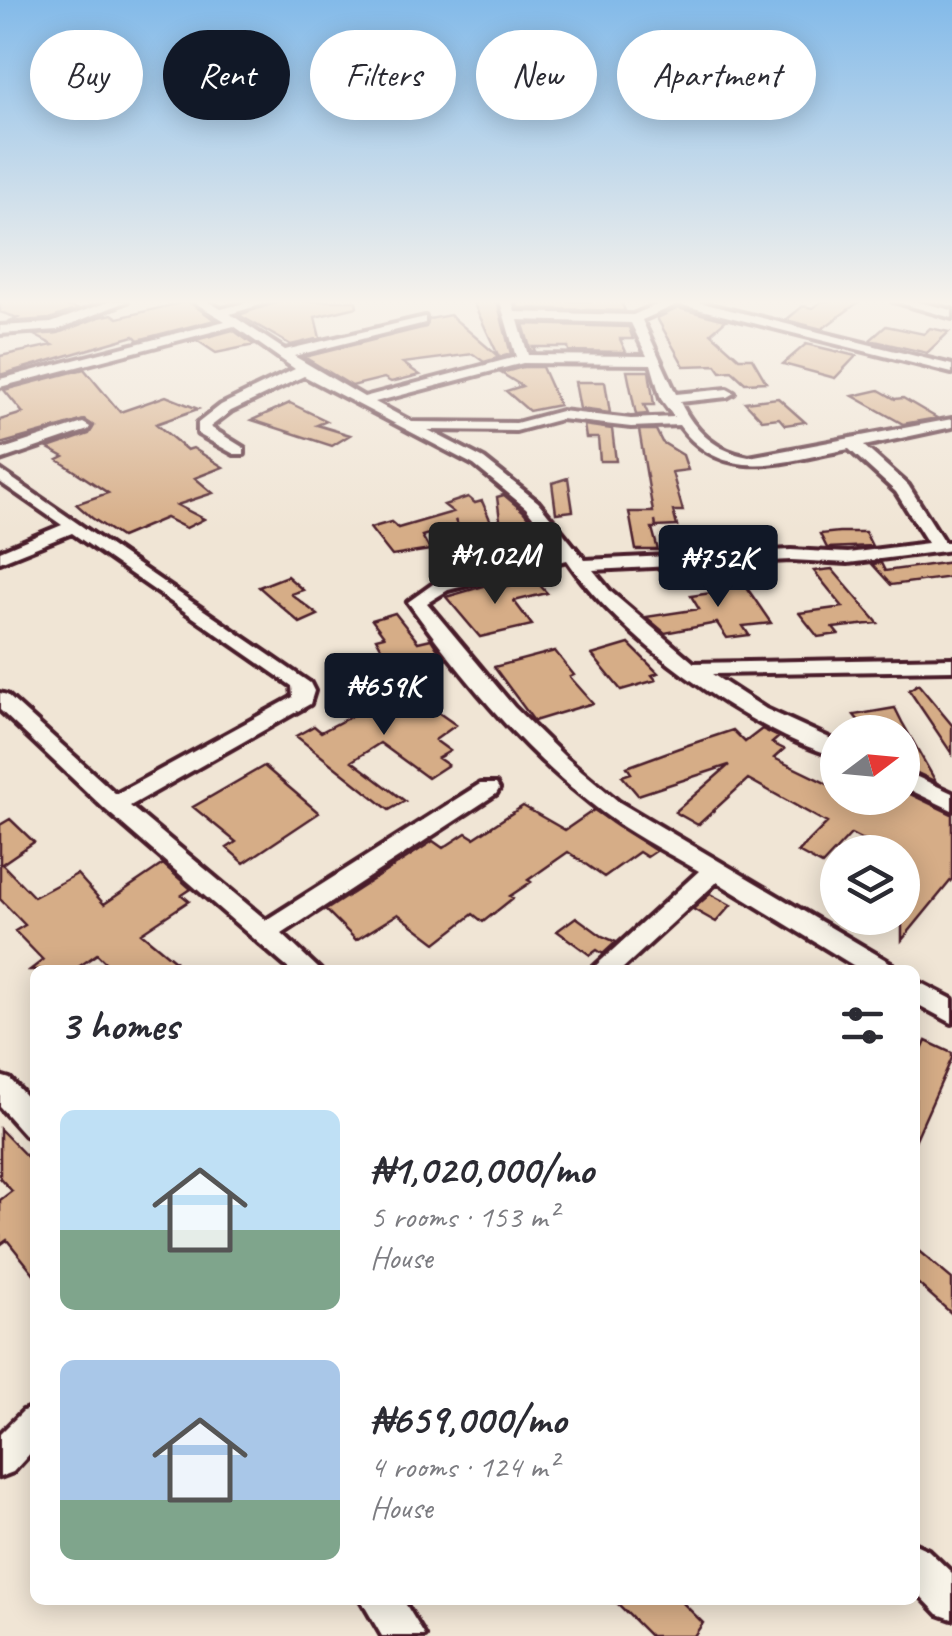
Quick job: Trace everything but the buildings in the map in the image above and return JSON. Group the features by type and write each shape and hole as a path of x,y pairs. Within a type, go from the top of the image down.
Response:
{"street":[{"path":"239,451 203,431 204,426 226,408 289,377"},
{"path":"318,377 479,462 524,498 574,559 643,632 689,669 759,714 820,742"},
{"path":"364,402 455,377"},
{"path":"661,377 668,399 690,435 745,462 952,423"},
{"path":"668,399 727,394"},
{"path":"414,425 516,426 560,415 631,423 680,421"},
{"path":"0,455 83,427"},
{"path":"852,444 886,470 926,517 944,546 848,558 574,559 442,586 418,602 492,699 548,754 613,809 874,965"},
{"path":"0,475 300,682 304,691 303,700 114,804"},
{"path":"0,557 72,526"},
{"path":"689,669 952,664"},
{"path":"0,699 114,804 301,965"},
{"path":"920,787 952,802"},
{"path":"265,933 488,788"},
{"path":"610,965 715,870"},
{"path":"920,993 952,1012"},
{"path":"2,1095 30,1121"},
{"path":"0,1459 30,1428"},
{"path":"920,1568 952,1600"}]}
